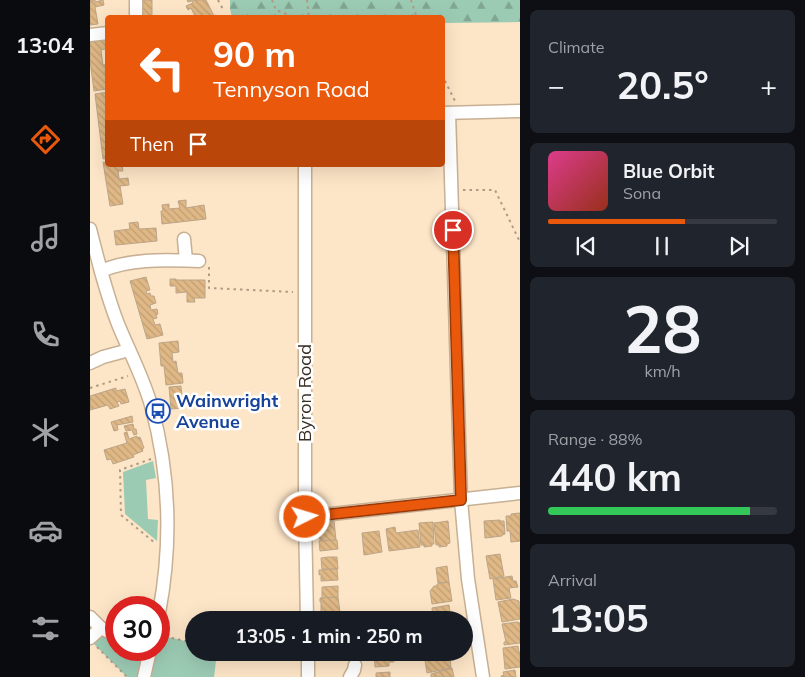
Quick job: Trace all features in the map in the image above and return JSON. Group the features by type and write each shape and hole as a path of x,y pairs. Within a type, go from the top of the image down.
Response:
{"street":[{"path":"136,0 136,15"},
{"path":"90,35 105,33"},
{"path":"483,677 468,579 461,500 451,190 451,113 520,111"},
{"name":"Byron Road","path":"305,167 307,611"},
{"path":"90,229 111,306 140,373 151,406 162,456 168,515 167,552 162,596"},
{"path":"101,271 114,266 135,262 192,261 184,238"},
{"path":"90,363 103,357 129,350"},
{"path":"305,517 520,493"},
{"path":"90,618 105,630"},
{"path":"93,642 102,628"},
{"path":"144,677 148,661"},
{"path":"308,661 308,677"}],"path":[{"path":"218,0 224,11"},
{"path":"272,0 276,10 289,15"},
{"path":"307,0 310,15"},
{"path":"411,0 416,15"},
{"path":"445,88 451,113"},
{"path":"451,190 495,190 520,242"},
{"path":"192,261 208,262 209,288 306,292"},
{"path":"90,388 140,373"},
{"path":"162,456 120,470 121,515 167,552"},
{"path":"170,638 185,641"},
{"path":"93,642 127,677"}],"green space":[{"path":"230,0 520,0 520,22 445,23 445,15 232,15"},
{"path":"153,461 156,478 146,480 148,519 158,520 157,541 125,514 123,472"},
{"path":"101,628 105,630 105,655 90,640"},
{"path":"170,638 185,641 185,661 216,661 214,677 127,677 111,661 170,661"}],"building":[{"path":"90,0 95,0 95,2 103,0 104,5 95,7 98,24 90,25"},
{"path":"143,0 152,0 152,15 142,15"},
{"path":"187,0 206,0 214,15 194,15 191,8 188,10 186,6 193,3 192,1 188,2"},
{"path":"90,39 105,39 105,49 101,50 103,65 105,65 105,89 94,91 90,61"},
{"path":"105,92 105,159 103,159 95,94"},
{"path":"103,162 105,162 105,167 122,167 123,171 118,171 119,179 128,178 129,185 120,186 123,204 110,206"},
{"path":"186,200 186,208 204,205 206,219 162,224 162,205 169,204 169,209 180,208 178,201"},
{"path":"138,222 139,229 156,228 157,241 116,245 114,231 130,229 129,223"},
{"path":"146,277 150,290 146,291 147,294 150,293 151,296 154,296 156,303 150,305 151,310 157,309 158,314 156,315 157,318 153,319 155,325 160,324 163,335 147,339 130,281"},
{"path":"170,279 205,280 205,298 194,298 195,302 187,302 187,292 176,293 176,286 170,286"},
{"path":"178,341 179,352 172,353 173,362 176,361 178,373 182,373 183,383 166,385 164,366 161,366 159,343"},
{"path":"181,386 183,408 171,409 169,387"},
{"path":"116,388 116,391 125,389 129,402 121,404 120,401 117,402 119,406 110,409 108,405 90,410 90,396"},
{"path":"132,416 133,422 117,425 118,430 114,431 111,422"},
{"path":"133,424 137,434 134,435 132,430 126,431 124,426"},
{"path":"127,432 129,439 137,436 137,438 140,437 144,448 142,449 143,451 133,455 134,457 113,464 111,459 107,460 104,450 127,443 124,433"},
{"path":"520,513 520,541 511,542 510,531 507,531 506,516"},
{"path":"334,521 336,540 320,541 319,529 321,529 321,524"},
{"path":"448,521 450,543 447,546 439,547 439,545 436,545 434,523"},
{"path":"484,521 504,521 505,534 485,538"},
{"path":"433,522 434,544 424,547 424,545 421,545 419,523"},
{"path":"395,527 396,533 418,530 420,547 389,551 386,529"},
{"path":"379,531 382,552 364,555 362,533"},
{"path":"337,540 338,549 320,551 319,541"},
{"path":"500,554 504,576 490,579 486,556"},
{"path":"337,557 338,569 322,569 321,558"},
{"path":"447,566 449,582 438,583 436,568"},
{"path":"337,569 338,580 321,581 319,570"},
{"path":"512,576 513,581 516,581 518,587 509,588 511,598 496,600 493,579"},
{"path":"449,582 452,601 432,604 430,591 437,584"},
{"path":"338,586 338,597 322,598 322,587"},
{"path":"338,597 340,611 321,611 320,598"},
{"path":"513,599 519,601 520,619 502,622 498,602"},
{"path":"449,605 450,611 432,611 432,608"},
{"path":"520,623 520,643 504,645 504,642 506,642 502,624"},
{"path":"518,646 520,667 505,669 503,648"},
{"path":"375,661 394,661 389,662 389,666 375,667"},
{"path":"425,661 450,661 451,668 427,673"},
{"path":"452,668 454,677 431,677 431,674"},
{"path":"515,670 516,677 501,677 504,675 503,672"},
{"path":"390,672 390,677 376,677 376,673"}],"place":[{"name":"Wainwright Avenue","path":"158,411"}],"route":[{"path":"305,517 461,500 453,230"}]}
